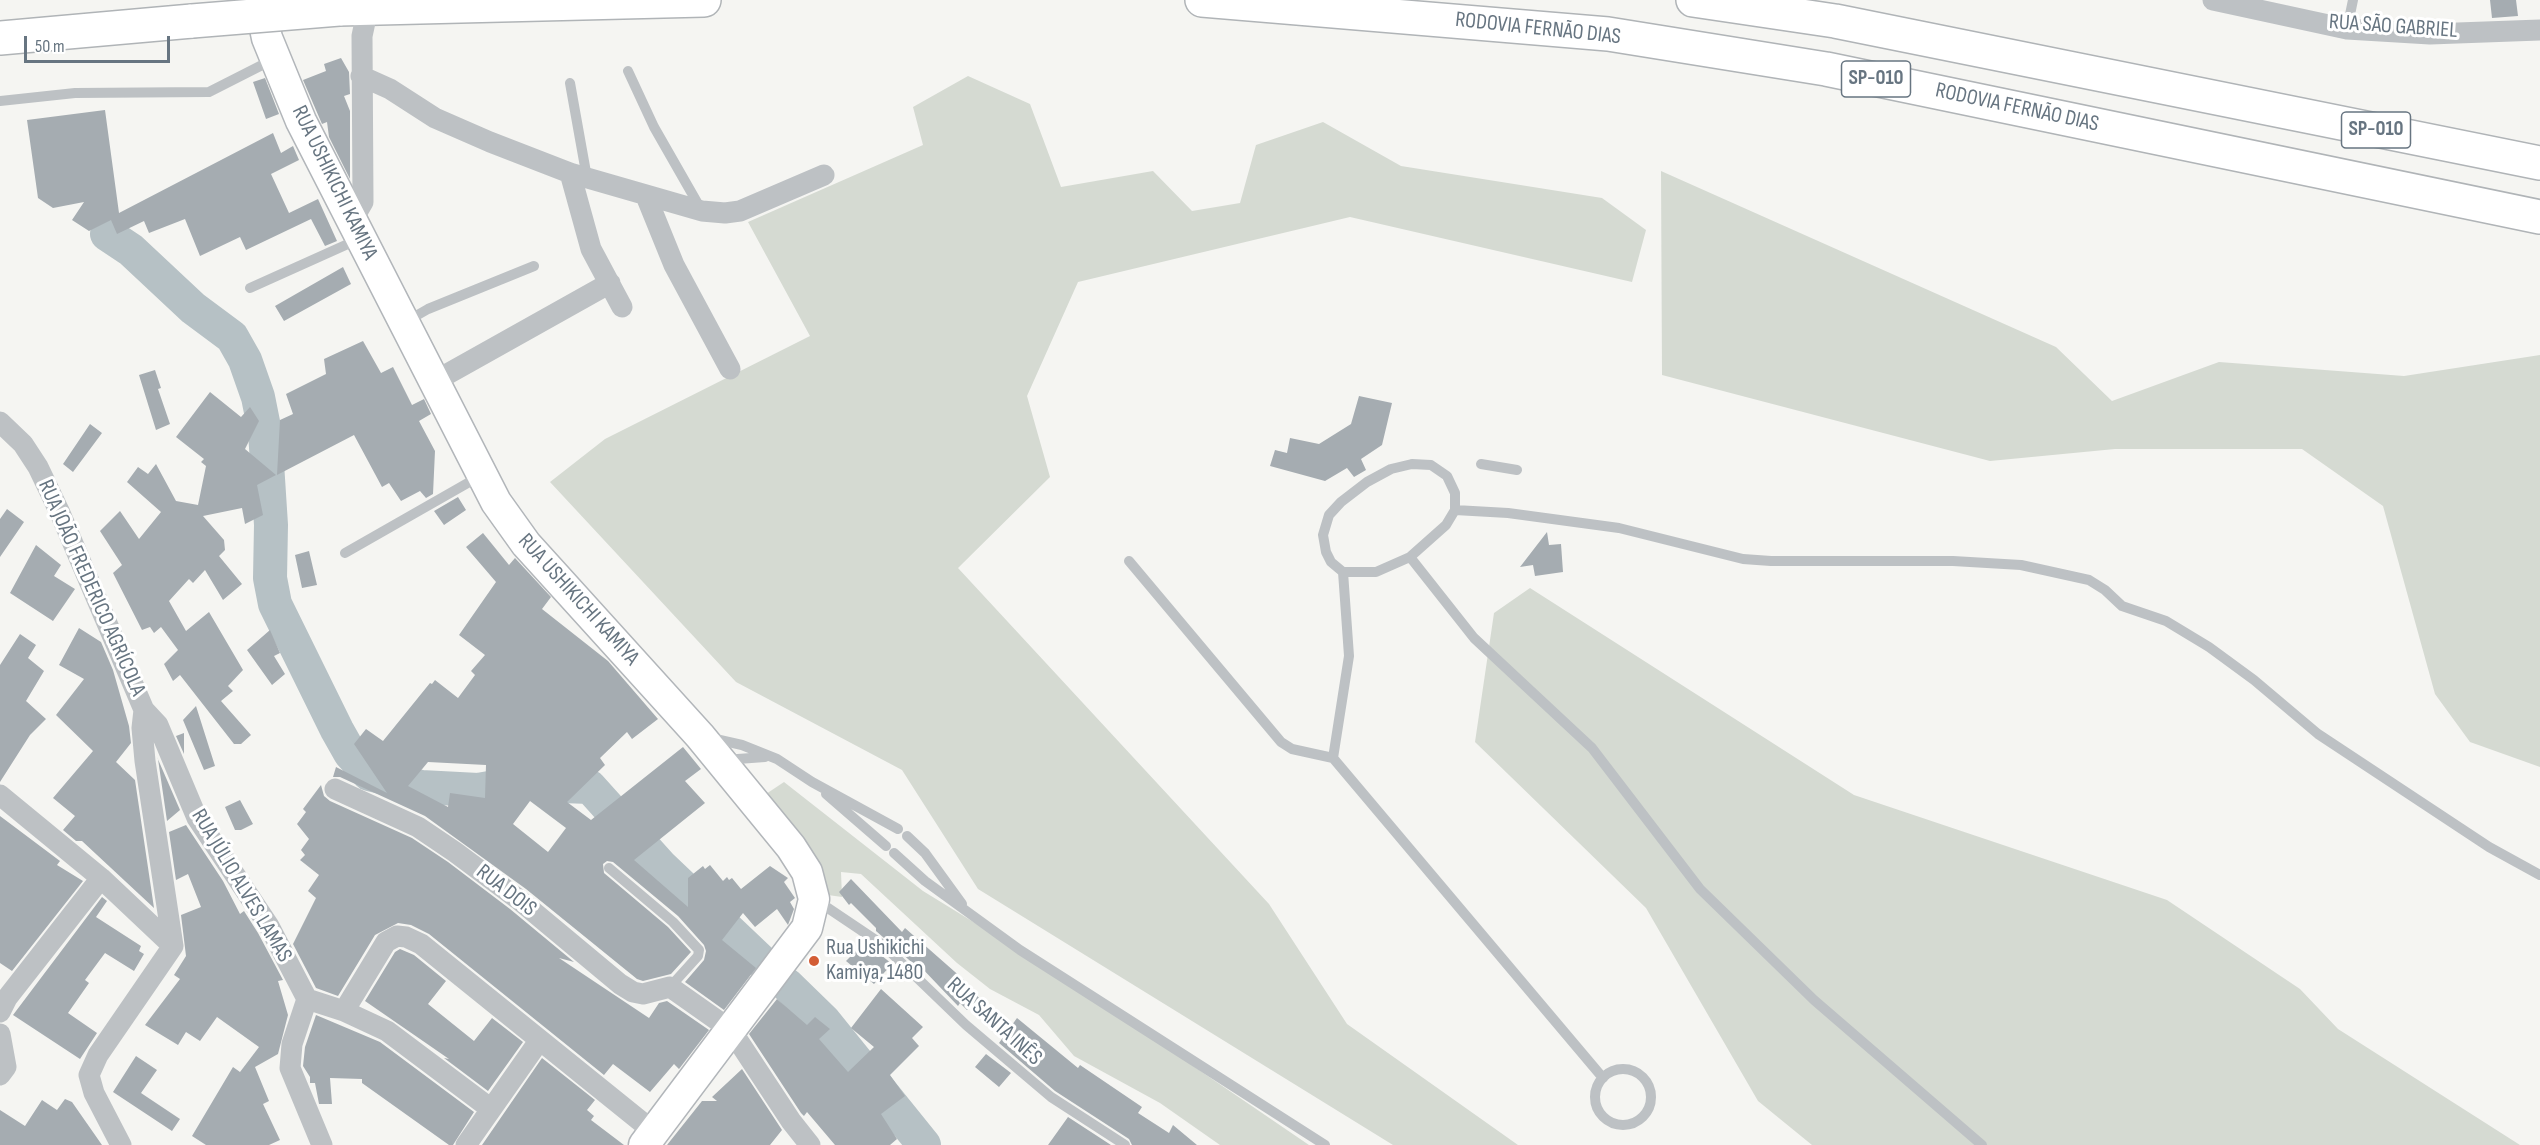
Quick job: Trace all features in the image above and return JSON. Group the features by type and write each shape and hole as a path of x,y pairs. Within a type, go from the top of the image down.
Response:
{"highway":[{"path":"0,38 354,8 704,0"},
{"name":"RODOVIA FERNÃO DIAS","path":"1203,0 1608,34 1826,69 2540,218"},
{"name":"SP-010","path":"1693,0 1838,10 2540,164"}],"main road":[{"name":"RUA USHIKICHI KAMIYA","path":"259,0 274,58 306,130 496,502 526,544 700,736 791,847 807,872 814,899 807,928 649,1138"}],"street":[{"name":"RUA SÃO GABRIEL","path":"2213,0 2347,29 2430,34 2540,30"},
{"path":"354,8 362,36 363,202 356,230"},
{"path":"362,76 390,89 435,118 579,175 702,211 725,213 740,211 824,175"},
{"path":"579,175 585,234 622,307"},
{"path":"646,196 674,266 730,369"},
{"path":"435,381 610,283"},
{"name":"RUA JOÃO FREDERICO AGRÍCOLA","path":"0,422 23,444 38,467 144,710 145,762 173,946"},
{"name":"RUA JÚLIO ALVES LAMAS","path":"144,710 158,725 197,818 268,926 307,999"},
{"name":"RUA DOIS","path":"335,789 417,827 455,852 485,873 633,992 643,994 670,987"},
{"path":"0,795 101,878 173,946 98,1055 89,1075 94,1093 121,1145"},
{"path":"0,1012 7,998 101,878"},
{"path":"344,1011 386,942 397,936 406,937 421,944 539,1041 649,1138"},
{"path":"670,987 731,1030 791,1121 810,1145"},
{"path":"322,1145 290,1068 292,1044 307,999 344,1011 387,1031 490,1109"},
{"path":"0,1034 3,1071"},
{"path":"466,1145 539,1041"}],"lane":[{"path":"2347,29 2353,0"},
{"path":"0,101 75,93 209,92 274,58"},
{"path":"628,71 654,127 702,211"},
{"path":"570,83 579,175"},
{"path":"250,288 356,230"},
{"path":"404,323 428,309 534,266"},
{"path":"1412,464 1431,465 1447,476 1455,493 1455,510 1446,525 1410,557 1376,572 1343,572 1331,562 1326,552 1323,535 1329,515 1341,502 1367,482 1391,469 1412,464"},
{"path":"1481,464 1517,470"},
{"path":"345,553 481,475"},
{"path":"1455,510 1508,513 1619,528 1743,559 1953,561 2021,565 2089,580 2105,590 2122,606 2166,621 2209,647 2254,680 2318,734 2489,847 2540,875"},
{"path":"1410,557 1474,638 1592,748 1700,889 1814,1000 1982,1145"},
{"path":"1129,561 1281,742 1292,749 1333,758 1603,1078"},
{"path":"1333,758 1349,656 1343,572"},
{"path":"700,736 742,745 777,759 812,782 903,833 931,860 964,907"},
{"path":"721,762 745,757 777,759"},
{"path":"812,782 925,881 964,907 1020,950 1325,1145"},
{"path":"609,868 673,922 699,950 698,956 670,987"},
{"name":"RUA SANTA INÊS","path":"814,899 883,945 966,1025 1041,1090 1125,1145"},
{"path":"1619,1070 1637,1073 1649,1087 1650,1106 1646,1114 1631,1124 1622,1125 1606,1119 1596,1104 1598,1086 1603,1078 1619,1070"}],"shaded area":[{"path":"968,76 1030,104 1061,187 1153,171 1192,211 1240,203 1256,145 1323,122 1401,166 1602,198 1646,230 1632,282 1350,217 1078,282 1027,396 1050,477 958,568 1269,904 1347,1024 1518,1145 1393,1145 978,889 902,770 736,682 550,482 605,439 810,336 748,222 923,145 913,107"},
{"path":"1661,171 2056,347 2112,401 2219,362 2404,376 2540,355 2540,767 2470,742 2435,694 2383,506 2302,449 2115,449 1990,461 1662,375"},
{"path":"1530,588 1854,795 2167,900 2300,989 2338,1029 2520,1145 1812,1145 1758,1101 1646,908 1475,742 1494,613"},
{"path":"784,782 923,891 1058,974 1309,1145 1220,1145 1160,1103 1074,1056 1039,1015 990,989 957,963 861,874 841,872 842,897 821,894 760,798"}],"building":[{"path":"2490,0 2516,0 2518,16 2492,18"},
{"path":"341,58 349,72 350,94 344,96 350,111 350,179 329,137 327,122 322,124 303,80 326,71 324,64"},
{"path":"265,78 279,114 266,119 253,82"},
{"path":"105,110 119,213 273,133 281,153 293,146 299,160 271,174 289,213 318,199 337,241 325,246 311,219 246,250 240,237 200,256 185,219 149,233 144,221 117,234 111,220 89,231 72,220 84,202 53,208 38,198 27,120"},
{"path":"343,267 351,284 284,321 275,306"},
{"path":"363,341 381,373 393,367 412,405 424,399 431,414 419,421 435,451 433,494 426,498 420,491 401,501 389,483 382,487 354,435 277,475 280,420 293,414 286,394 326,374 324,359"},
{"path":"155,370 161,388 158,389 170,424 156,430 139,375"},
{"path":"210,392 241,417 250,407 259,421 245,449 276,475 257,485 263,515 245,524 242,508 203,516 224,540 225,550 219,556 242,584 223,600 205,570 193,583 189,579 169,601 186,631 209,612 243,670 228,686 233,691 221,701 251,735 241,744 234,744 180,675 173,681 164,664 178,650 161,627 154,633 150,627 142,630 113,573 122,565 100,531 120,511 139,539 161,512 127,482 138,467 148,474 156,464 176,501 198,505 206,466 201,462 204,459 176,437"},
{"path":"1359,396 1392,403 1382,445 1361,459 1366,470 1354,477 1347,468 1325,481 1270,466 1275,450 1287,453 1290,438 1319,444 1351,424"},
{"path":"90,424 102,433 73,472 63,464"},
{"path":"458,497 466,510 444,525 434,511"},
{"path":"7,509 24,522 0,557 0,519"},
{"path":"1547,532 1549,545 1561,544 1563,572 1535,576 1533,565 1520,567"},
{"path":"483,533 509,565 515,558 551,597 542,609 608,661 658,719 632,739 627,732 600,758 605,765 567,802 591,820 683,747 701,769 685,781 705,803 634,860 688,907 688,878 703,866 705,869 710,865 723,881 727,877 729,880 732,878 741,889 770,866 788,878 784,882 795,898 790,902 794,909 788,925 777,909 755,927 743,913 722,940 756,968 724,1010 685,982 704,960 706,951 704,945 678,916 613,862 607,861 603,864 604,873 668,927 691,952 671,974 643,981 637,979 526,889 425,816 340,777 333,777 336,767 387,793 354,744 366,729 383,741 430,683 432,684 435,680 458,698 475,675 471,671 485,655 459,635 496,582 466,547","holes":["428,762 486,765 485,798 450,793 448,807 408,786","530,801 566,828 548,852 513,824"]},
{"path":"36,545 61,565 54,576 75,589 53,621 10,593"},
{"path":"309,551 317,585 302,588 295,555"},
{"path":"79,628 101,642 113,670 129,726 131,743 116,762 135,780 154,908 82,841 76,841 63,830 75,816 53,798 93,751 56,715 84,679 59,665"},
{"path":"270,630 280,653 274,656 285,674 272,685 247,650"},
{"path":"20,634 36,645 28,658 44,671 26,701 46,719 30,735 0,782 0,665"},
{"path":"196,706 215,766 204,770 183,720"},
{"path":"184,733 184,754 176,736"},
{"path":"158,759 180,810 167,821"},
{"path":"321,785 324,796 330,801 412,838 448,862 574,962 559,958 649,1018 659,1003 667,1001 709,1030 679,1069 674,1064 650,1092 613,1064 604,1075 429,934 411,925 398,923 375,935 338,996 316,988 293,944 316,898 308,891 319,875 300,860 305,855 301,850 309,839 297,824 306,812 303,809"},
{"path":"240,800 253,824 241,830 235,830 225,807"},
{"path":"0,816 60,861 57,865 83,881 12,971 0,963"},
{"path":"186,825 223,881 240,914 244,911 258,933 283,980 278,981 288,1015 278,1054 255,1067 269,1101 263,1104 280,1140 269,1145 206,1145 192,1136 233,1067 240,1072 259,1047 217,1017 200,1041 186,1032 178,1045 145,1025 180,979 174,975 186,956 181,915 201,907 188,874 176,880 169,832"},
{"path":"851,879 902,932 905,928 963,979 979,998 967,1010 960,1003 958,1006 918,964 916,966 876,931 876,928 851,903 849,905 839,892"},
{"path":"102,897 107,901 96,917 141,946 139,951 144,954 134,971 105,953 85,980 89,983 68,1013 97,1033 80,1059 13,1015"},
{"path":"865,942 892,964 874,984 846,961"},
{"path":"400,949 414,955 446,981 428,1004 474,1041 492,1018 523,1042 488,1091 444,1058 449,1059 365,1001 395,952"},
{"path":"881,989 923,1027 912,1038 919,1046 890,1075 905,1096 881,1114 897,1139 890,1145 835,1145 807,1112 804,1116 801,1113 749,1034 777,999 807,1025 815,1017 830,1029 819,1039 848,1072 874,1047 851,1028"},
{"path":"316,1015 380,1042 474,1112 453,1145 449,1145 362,1083 362,1079 330,1078 332,1104 319,1104 315,1083 310,1083 310,1077 303,1066 305,1047"},
{"path":"1017,1018 1078,1068 1080,1065 1142,1107 1138,1113 1169,1133 1173,1125 1197,1145 1132,1145 1129,1139 1055,1091 999,1043"},
{"path":"986,1054 1011,1073 999,1087 975,1067"},
{"path":"136,1056 157,1070 141,1093 180,1119 172,1131 113,1092"},
{"path":"542,1058 595,1100 587,1110 594,1116 591,1120 624,1145 482,1145"},
{"path":"742,1069 782,1130 770,1145 667,1145 702,1101 717,1101 712,1097"},
{"path":"65,1099 72,1102 102,1145 0,1145 0,1110 25,1126 42,1100 57,1110"},
{"path":"1068,1117 1111,1145 1048,1145"}],"waterway":[{"path":"107,234 131,250 193,308 232,337 245,360 258,397 265,432 271,525 270,578 275,604 350,753 369,774 421,787 478,790 529,781 590,787 661,866 761,961"},
{"path":"787,985 824,1021 924,1145"}],"place":[{"name":"Rua Ushikichi Kamiya, 1480","path":"814,961"}]}
